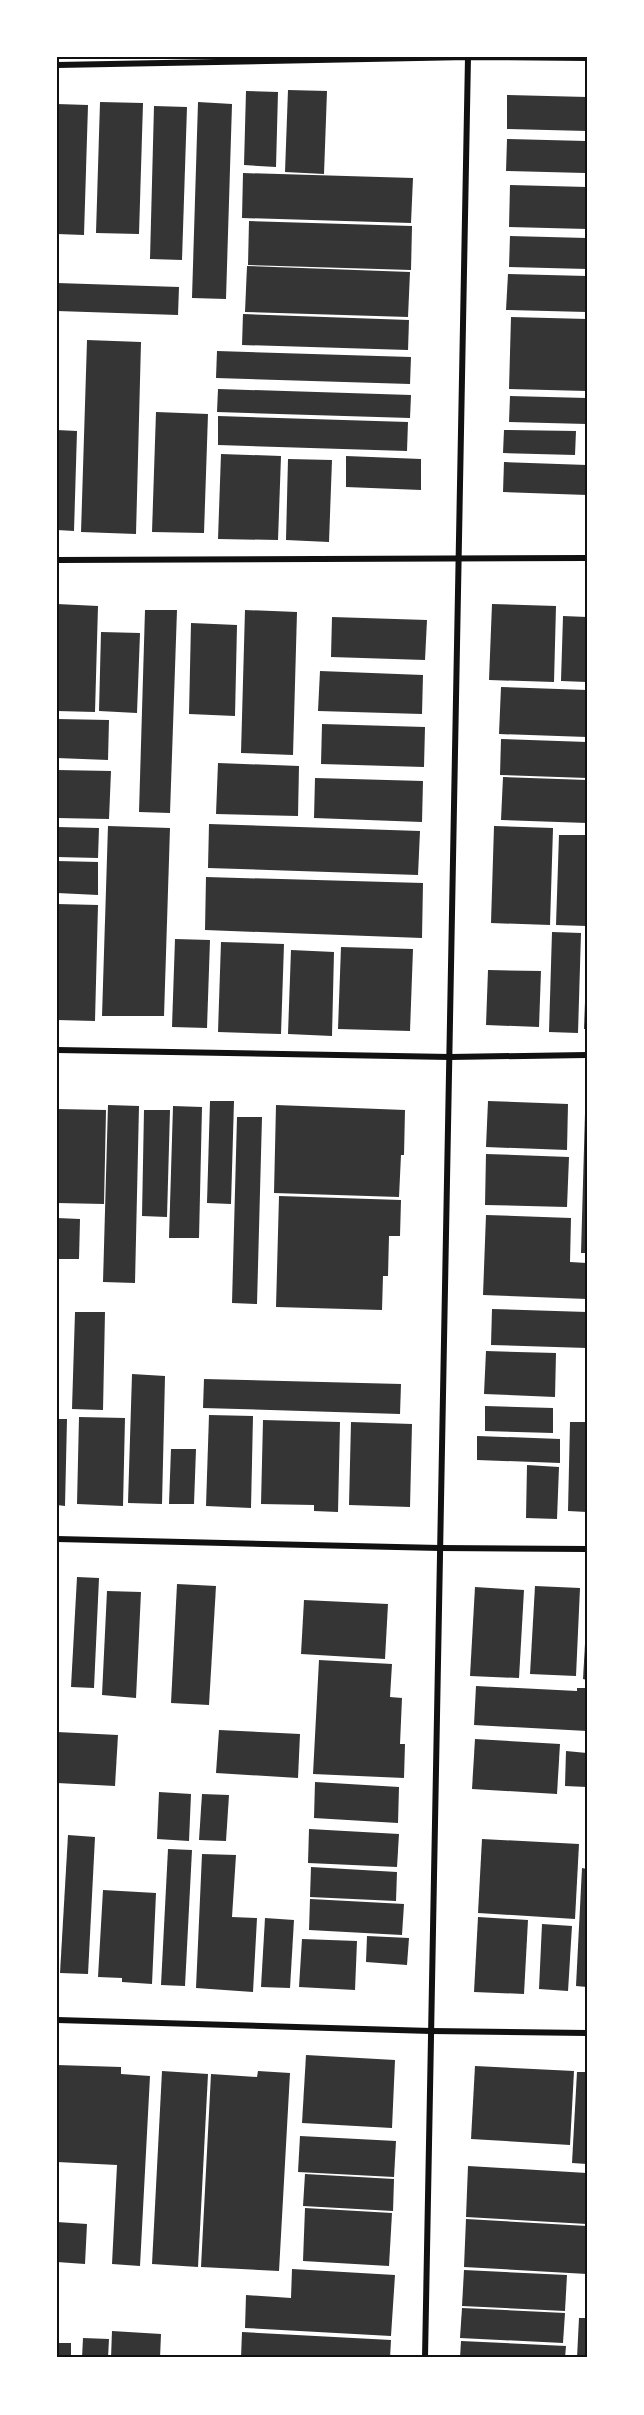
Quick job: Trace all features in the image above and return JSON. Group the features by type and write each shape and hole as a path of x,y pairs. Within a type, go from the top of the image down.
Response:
{"street":[{"path":"425,2358 468,57"},
{"path":"57,65 468,57 587,58"},
{"path":"57,560 587,558"},
{"path":"57,1050 450,1057 587,1055"},
{"path":"57,1539 587,1549"},
{"path":"57,2020 431,2031 587,2033"}],"building":[{"path":"288,90 327,91 324,174 285,172"},
{"path":"246,91 278,92 276,167 244,165"},
{"path":"507,95 587,97 587,131 507,129"},
{"path":"100,102 143,103 139,234 96,233"},
{"path":"198,102 232,104 226,299 192,298"},
{"path":"57,104 88,105 84,235 57,234"},
{"path":"154,106 187,107 182,260 150,259"},
{"path":"507,139 586,141 585,173 506,171"},
{"path":"243,173 413,178 411,223 242,218"},
{"path":"510,185 587,187 587,229 509,227"},
{"path":"249,221 412,226 411,270 248,265"},
{"path":"510,236 587,238 587,269 509,267"},
{"path":"247,266 410,272 408,317 245,312"},
{"path":"508,274 587,276 587,312 506,310"},
{"path":"57,283 179,287 178,315 57,311"},
{"path":"243,314 409,320 408,350 242,345"},
{"path":"511,317 587,319 587,391 509,389"},
{"path":"87,340 141,342 136,534 81,532"},
{"path":"217,351 411,357 410,384 216,378"},
{"path":"218,389 411,395 410,418 217,412"},
{"path":"510,396 587,398 587,424 509,422"},
{"path":"156,412 208,414 204,533 152,532"},
{"path":"218,416 408,422 407,451 218,445"},
{"path":"57,430 77,431 74,531 57,530"},
{"path":"504,430 576,431 575,455 503,453"},
{"path":"221,454 281,456 278,540 218,539"},
{"path":"346,456 421,459 421,490 346,487"},
{"path":"288,459 332,460 329,542 286,540"},
{"path":"504,462 587,465 587,495 503,492"},
{"path":"57,604 98,606 95,712 57,711"},
{"path":"492,604 556,606 554,682 489,680"},
{"path":"145,610 177,610 170,813 139,812"},
{"path":"245,610 297,612 293,755 241,753"},
{"path":"563,616 587,617 587,682 561,681"},
{"path":"332,617 427,620 425,660 331,657"},
{"path":"191,623 237,625 235,716 189,714"},
{"path":"101,632 140,633 137,713 99,711"},
{"path":"320,671 423,675 422,714 318,711"},
{"path":"501,687 587,690 587,737 499,734"},
{"path":"57,719 109,720 108,760 57,758"},
{"path":"322,724 425,727 424,767 321,764"},
{"path":"501,739 587,742 587,778 500,775"},
{"path":"218,763 299,766 298,816 216,814"},
{"path":"57,770 111,771 109,819 57,818"},
{"path":"503,777 587,780 587,823 501,820"},
{"path":"315,778 423,781 422,822 314,818"},
{"path":"209,824 420,831 418,875 208,868"},
{"path":"108,826 170,828 164,1016 102,1016"},
{"path":"494,826 553,828 550,925 491,923"},
{"path":"57,827 99,828 98,858 57,857"},
{"path":"559,835 587,835 587,926 556,925"},
{"path":"57,861 98,862 98,895 57,893"},
{"path":"206,877 423,883 422,938 205,930"},
{"path":"57,904 98,905 95,1021 57,1020"},
{"path":"552,932 581,933 578,1033 549,1032"},
{"path":"175,939 210,940 207,1028 172,1027"},
{"path":"221,942 284,944 281,1034 218,1032"},
{"path":"341,947 413,949 410,1031 338,1029"},
{"path":"291,950 334,952 332,1036 288,1034"},
{"path":"488,970 541,971 539,1027 486,1025"},
{"path":"585,1002 587,1002 587,1029 584,1029"},
{"path":"210,1101 234,1101 231,1204 207,1203"},
{"path":"488,1101 568,1104 567,1150 486,1147"},
{"path":"108,1105 139,1106 135,1283 103,1282"},
{"path":"276,1105 405,1110 404,1155 401,1155 399,1197 274,1193"},
{"path":"173,1106 202,1107 199,1238 169,1238"},
{"path":"57,1109 106,1110 104,1204 57,1203"},
{"path":"144,1110 170,1110 167,1217 142,1216"},
{"path":"585,1113 587,1113 587,1253 581,1253"},
{"path":"237,1117 262,1117 257,1304 232,1303"},
{"path":"486,1154 569,1157 567,1207 485,1205"},
{"path":"279,1196 401,1200 400,1236 389,1236 388,1276 383,1276 382,1310 276,1307"},
{"path":"486,1215 571,1218 570,1262 587,1263 587,1299 483,1295"},
{"path":"57,1218 80,1219 79,1259 57,1259"},
{"path":"492,1309 587,1312 587,1348 491,1345"},
{"path":"75,1312 105,1312 103,1410 72,1409"},
{"path":"486,1351 556,1353 555,1397 484,1394"},
{"path":"132,1374 165,1376 162,1504 128,1503"},
{"path":"204,1379 401,1384 400,1414 203,1408"},
{"path":"485,1406 553,1408 553,1433 485,1431"},
{"path":"209,1415 253,1416 251,1508 206,1506"},
{"path":"79,1417 125,1418 123,1506 77,1504"},
{"path":"57,1419 67,1419 65,1506 57,1505"},
{"path":"263,1420 340,1422 338,1512 314,1511 314,1505 261,1504"},
{"path":"351,1422 412,1424 410,1507 349,1505"},
{"path":"570,1422 587,1422 587,1512 568,1511"},
{"path":"477,1436 560,1439 560,1463 477,1460"},
{"path":"171,1449 196,1449 194,1504 169,1504"},
{"path":"527,1465 559,1467 557,1519 526,1518"},
{"path":"77,1577 99,1578 94,1688 71,1687"},
{"path":"177,1584 216,1586 209,1705 171,1703"},
{"path":"535,1586 580,1588 576,1676 530,1674"},
{"path":"475,1587 524,1590 519,1678 470,1676"},
{"path":"107,1591 141,1592 136,1698 102,1695"},
{"path":"304,1600 388,1604 385,1659 301,1654"},
{"path":"585,1644 587,1644 587,1680 583,1679"},
{"path":"319,1660 392,1664 390,1697 402,1698 400,1744 405,1744 404,1778 313,1774"},
{"path":"476,1686 577,1691 577,1688 587,1688 587,1731 474,1725"},
{"path":"219,1730 300,1734 298,1778 216,1773"},
{"path":"57,1732 118,1735 115,1786 57,1783"},
{"path":"475,1739 560,1744 557,1794 472,1789"},
{"path":"566,1751 587,1753 587,1787 565,1786"},
{"path":"315,1782 399,1787 398,1823 314,1818"},
{"path":"159,1792 191,1794 189,1841 157,1839"},
{"path":"202,1794 229,1795 226,1841 199,1840"},
{"path":"309,1829 399,1834 397,1867 308,1863"},
{"path":"68,1835 95,1837 88,1974 60,1973"},
{"path":"482,1839 579,1844 575,1919 478,1913"},
{"path":"168,1849 192,1850 185,1986 161,1985"},
{"path":"202,1854 236,1855 232,1917 257,1918 253,1992 196,1988"},
{"path":"311,1867 397,1872 396,1901 310,1897"},
{"path":"582,1868 587,1869 587,1987 576,1986"},
{"path":"103,1890 156,1893 152,1984 122,1982 122,1978 98,1977"},
{"path":"310,1899 404,1904 402,1935 309,1930"},
{"path":"478,1917 528,1920 524,1994 474,1992"},
{"path":"265,1918 294,1920 290,1988 261,1987"},
{"path":"542,1924 572,1926 568,1991 539,1989"},
{"path":"367,1936 409,1938 407,1965 366,1962"},
{"path":"302,1939 357,1941 355,1990 299,1987"},
{"path":"306,2055 395,2060 392,2128 302,2123"},
{"path":"57,2065 121,2067 121,2074 150,2076 140,2266 112,2264 117,2165 57,2162"},
{"path":"475,2066 574,2071 570,2145 471,2139"},
{"path":"162,2071 208,2074 198,2267 152,2264"},
{"path":"258,2071 290,2073 279,2271 201,2267 211,2074 257,2077"},
{"path":"577,2072 587,2072 587,2164 572,2163"},
{"path":"300,2136 396,2141 394,2177 298,2172"},
{"path":"468,2166 587,2173 587,2224 466,2217"},
{"path":"305,2174 394,2179 393,2211 303,2206"},
{"path":"305,2208 392,2213 389,2266 303,2261"},
{"path":"466,2219 587,2226 587,2274 464,2267"},
{"path":"57,2222 87,2224 85,2264 57,2262"},
{"path":"292,2269 395,2275 391,2336 245,2328 246,2295 291,2298"},
{"path":"464,2270 567,2275 565,2311 462,2306"},
{"path":"462,2308 565,2313 563,2343 460,2338"},
{"path":"579,2318 587,2318 587,2358 577,2358"},
{"path":"112,2331 161,2334 160,2358 111,2358"},
{"path":"242,2332 391,2340 390,2358 241,2358"},
{"path":"83,2338 109,2339 108,2358 82,2358"},
{"path":"461,2341 566,2346 565,2358 460,2358"},
{"path":"57,2343 71,2343 71,2358 57,2358"}]}
